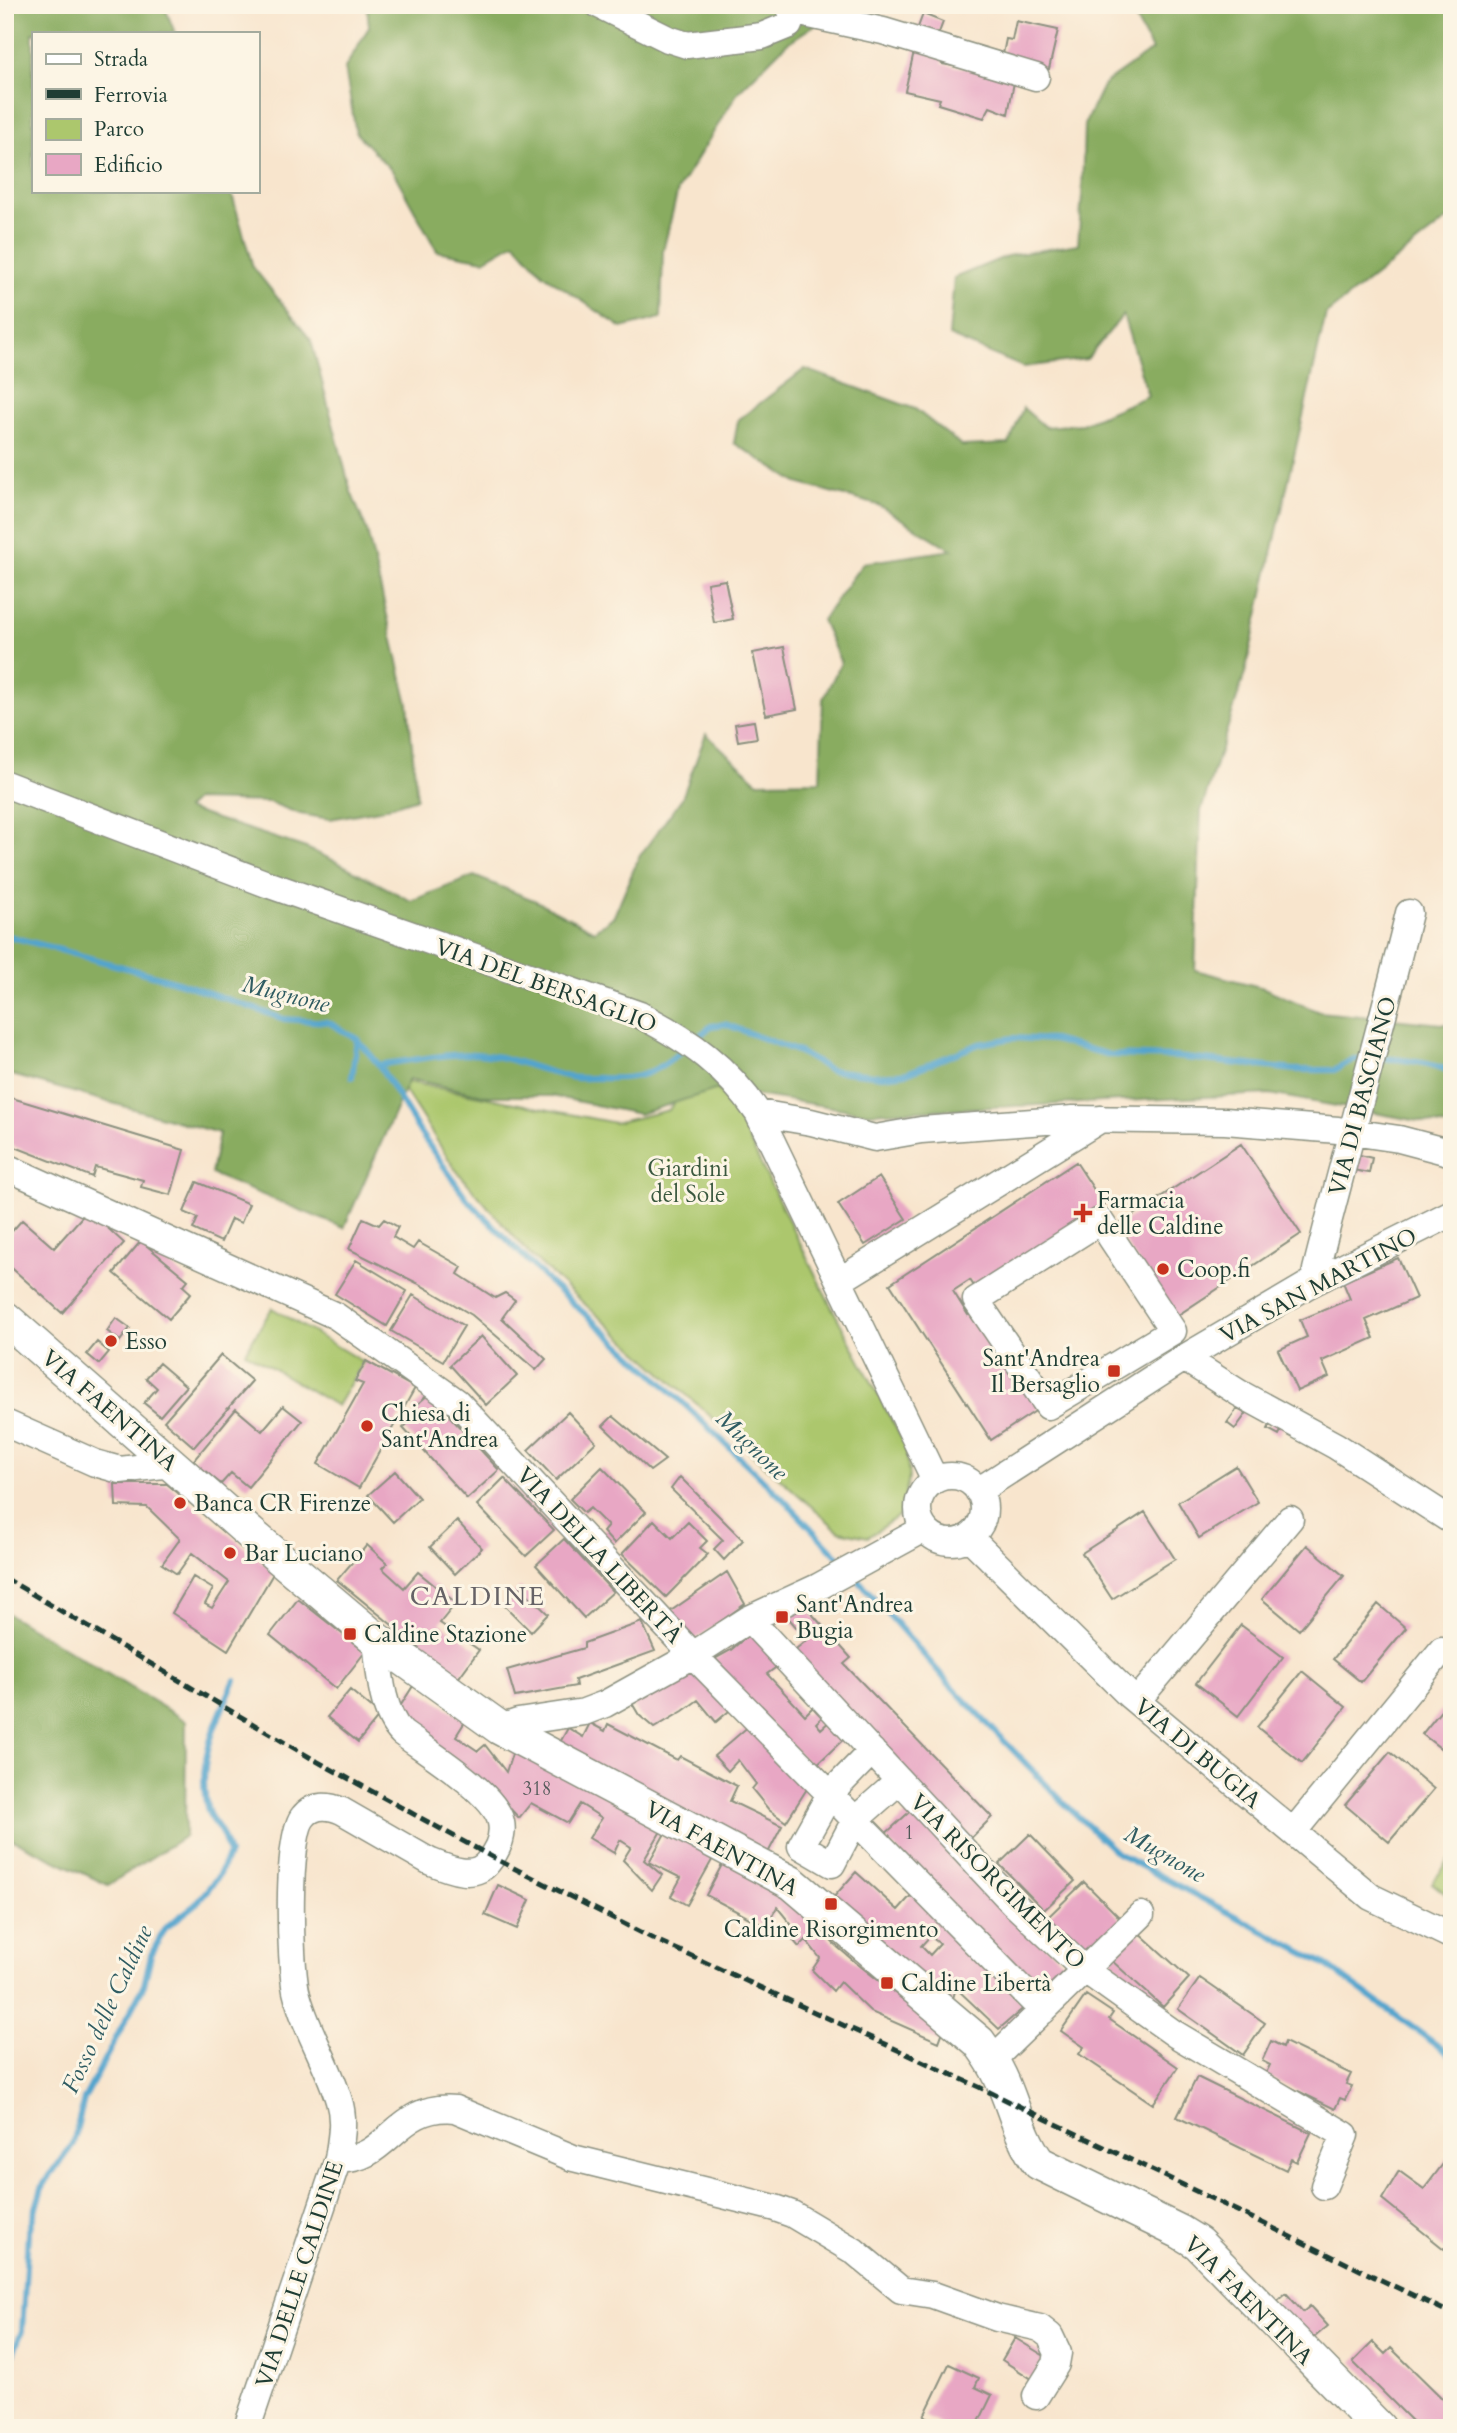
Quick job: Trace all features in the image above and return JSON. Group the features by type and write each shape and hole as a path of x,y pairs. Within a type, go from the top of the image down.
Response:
{"main road":[{"name":"VIA FAENTINA","path":"5,1318 376,1639 500,1728 792,1882 979,2042 992,2060 1024,2140 1040,2163 1198,2243 1379,2428"}],"street":[{"path":"598,5 668,39 687,45 762,36 789,25 790,10 883,31 1037,77"},
{"name":"VIA DEL BERSAGLIO","path":"5,784 267,884 640,1015 690,1043 742,1090 758,1114 935,1480"},
{"name":"VIA DI BASCIANO","path":"1319,1279 1316,1270 1409,913"},
{"path":"758,1114 811,1122 875,1138 921,1130 1102,1118 1225,1122 1350,1132 1399,1139 1452,1153"},
{"path":"839,1281 1102,1118"},
{"name":"VIA DELLA LIBERTÀ","path":"6,1167 336,1316 457,1402 694,1655 1042,2011"},
{"name":"VIA SAN MARTINO","path":"978,1491 1184,1358 1319,1279 1452,1213"},
{"path":"1100,1221 1173,1331 1048,1406 976,1300 1100,1221"},
{"path":"1184,1358 1238,1393 1336,1446 1452,1521"},
{"path":"5,1423 96,1463 120,1470 172,1464"},
{"path":"956,1476 971,1483 978,1491 983,1501 982,1523 970,1537 947,1543 923,1529 919,1519 919,1499 935,1480 956,1476"},
{"path":"1137,1701 1290,1519"},
{"path":"500,1728 518,1722 584,1712 605,1704 694,1655 749,1619 818,1587 923,1529"},
{"name":"VIA DI BUGIA","path":"970,1537 1137,1701 1371,1897 1452,1936"},
{"name":"VIA RISORGIMENTO","path":"749,1619 1012,1902 1085,1970 1175,2034 1345,2135 1324,2186"},
{"name":"VIA DELLE CALDINE","path":"247,2428 338,2159 342,2134 339,2101 300,2002 294,1978 292,1872 295,1839 300,1821 317,1807 335,1808 429,1861 470,1872 486,1866 501,1835 500,1819 480,1792 402,1733 392,1722 385,1700 376,1639"},
{"path":"1293,1832 1442,1650"},
{"path":"872,1751 830,1794 801,1846 832,1864 855,1820 899,1780"},
{"path":"992,2060 1141,1915"},
{"path":"338,2159 352,2160 366,2154 410,2118 423,2112 455,2109 573,2158 775,2208 792,2214 854,2251 901,2290 933,2295 997,2318 1040,2328 1050,2336 1058,2353 1056,2364 1037,2396"}],"green space":[{"path":"5,5 164,5 175,32 32,32 32,192 231,192 253,267 311,340 351,492 367,531 408,704 417,798 379,810 330,819 300,814 269,802 195,800 186,809 306,848 411,901 474,876 536,901 594,931 614,916 639,857 682,798 706,734 758,782 820,781 823,699 841,663 822,620 863,563 952,550 878,505 797,483 734,443 738,420 805,369 915,409 962,446 1009,444 1023,408 1045,427 1082,424 1148,396 1123,315 1087,359 1023,367 949,336 954,278 1007,256 1078,244 1084,125 1104,84 1152,50 1132,12 1046,5 1452,5 1452,216 1326,314 1245,673 1201,811 1195,970 1264,988 1319,1012 1452,1025 1452,1127 1270,1094 868,1113 718,1089 639,1114 551,1096 487,1096 409,1079 344,1228 211,1174 219,1133 5,1073"},
{"path":"367,5 845,5 786,44 738,92 678,190 663,251 661,318 622,328 543,274 515,242 484,260 437,251 394,173 356,133 345,68 369,27"},
{"name":"Giardini del Sole","path":"696,1067 730,1102 828,1300 906,1447 909,1478 900,1515 868,1537 839,1531 531,1256 455,1169 398,1080 615,1123 669,1110"},
{"path":"272,1308 363,1362 337,1406 245,1352"},
{"path":"5,1612 186,1721 185,1836 108,1885 5,1836"},
{"path":"1452,1857 1452,1899 1432,1883"}],"building":[{"path":"923,14 943,22 937,38 917,30"},
{"path":"1016,21 1058,30 1049,69 1002,59 1006,39 1012,40"},
{"path":"915,47 945,56 942,64 1015,77 1008,114 990,107 984,118 938,104 940,99 905,91"},
{"path":"725,580 733,619 714,623 707,583"},
{"path":"784,647 797,709 766,715 753,653"},
{"path":"754,721 757,738 738,741 735,724"},
{"path":"12,1098 184,1150 171,1195 141,1187 143,1180 95,1167 92,1177 5,1143 5,1116"},
{"path":"1241,1144 1301,1234 1175,1317 1115,1227"},
{"path":"1356,1154 1372,1158 1369,1173 1353,1170"},
{"path":"1076,1162 1104,1205 976,1289 970,1280 953,1291 968,1315 977,1309 1040,1408 991,1440 890,1284"},
{"path":"879,1177 906,1219 865,1245 838,1204"},
{"path":"197,1182 249,1204 241,1223 231,1219 221,1242 193,1229 198,1218 184,1212"},
{"path":"88,1210 124,1243 62,1313 5,1262 5,1239 22,1220 54,1248"},
{"path":"363,1218 379,1225 384,1219 398,1227 393,1237 413,1249 418,1242 462,1267 458,1274 495,1298 505,1293 515,1300 502,1318 546,1359 536,1370 472,1315 417,1283 349,1249"},
{"path":"141,1241 188,1280 183,1286 191,1293 169,1319 114,1273"},
{"path":"1398,1258 1416,1298 1366,1320 1374,1338 1322,1361 1329,1377 1297,1391 1278,1350 1307,1337 1300,1320 1350,1299 1343,1282"},
{"path":"356,1260 407,1291 387,1326 335,1294"},
{"path":"413,1295 464,1326 443,1361 391,1331"},
{"path":"116,1318 130,1328 120,1341 107,1331"},
{"path":"481,1336 517,1376 486,1405 450,1365"},
{"path":"97,1342 109,1352 99,1364 87,1354"},
{"path":"221,1355 252,1381 194,1447 164,1421"},
{"name":"Chiesa di Sant'Andrea","path":"366,1361 415,1388 359,1488 318,1464 363,1384 355,1381"},
{"path":"159,1363 186,1386 160,1416 144,1403 157,1388 146,1378"},
{"path":"429,1394 499,1470 467,1499 403,1428 418,1414 413,1408"},
{"path":"283,1406 302,1421 248,1487 231,1473 221,1484 193,1461 236,1409 262,1431"},
{"path":"1237,1409 1246,1414 1235,1429 1227,1423"},
{"path":"568,1412 596,1442 556,1480 528,1450"},
{"path":"613,1416 665,1460 650,1471 603,1426"},
{"path":"1273,1419 1284,1425 1279,1435 1268,1429"},
{"path":"1236,1466 1258,1502 1199,1538 1178,1502"},
{"path":"602,1467 646,1512 614,1544 603,1532 608,1526 590,1508 584,1513 570,1499"},
{"path":"395,1471 419,1498 393,1522 368,1495"},
{"path":"680,1477 743,1540 724,1560 714,1549 723,1540 671,1489"},
{"path":"504,1478 554,1530 526,1556 477,1505"},
{"path":"115,1484 167,1484 274,1572 228,1650 172,1613 193,1577 213,1589 205,1604 212,1608 229,1582 192,1553 177,1574 162,1564 180,1539 147,1507 116,1506"},
{"path":"1145,1512 1175,1559 1112,1599 1082,1553"},
{"path":"654,1520 672,1538 688,1522 707,1541 700,1548 708,1554 666,1597 622,1554"},
{"path":"457,1521 482,1548 455,1574 430,1547"},
{"path":"564,1539 613,1592 584,1618 536,1565"},
{"path":"367,1545 387,1563 382,1568 404,1588 418,1572 456,1603 440,1623 479,1650 457,1680 415,1651 419,1647 337,1580"},
{"path":"1307,1545 1344,1576 1299,1630 1262,1599"},
{"path":"727,1572 745,1604 693,1641 668,1613"},
{"path":"520,1587 548,1614 531,1632 503,1604"},
{"path":"298,1599 365,1652 336,1689 270,1635"},
{"path":"1378,1604 1406,1628 1361,1682 1333,1659"},
{"path":"805,1606 851,1658 844,1664 992,1817 969,1840 787,1656 807,1640 786,1615"},
{"path":"642,1622 655,1651 575,1680 576,1686 515,1697 507,1670 584,1648 584,1643"},
{"path":"1241,1625 1283,1657 1238,1716 1196,1683"},
{"path":"754,1630 782,1663 767,1674 805,1715 817,1703 826,1713 816,1723 821,1729 831,1720 847,1736 813,1768 709,1662 731,1650"},
{"path":"696,1665 735,1706 716,1722 698,1700 654,1728 639,1715 630,1700"},
{"path":"1302,1671 1346,1707 1302,1763 1257,1727"},
{"path":"413,1686 466,1720 456,1736 478,1751 485,1745 506,1772 515,1745 664,1826 644,1860 662,1875 652,1890 623,1860 631,1847 620,1840 614,1853 589,1838 602,1818 580,1804 568,1823 531,1803 519,1818 491,1788 394,1716"},
{"path":"350,1690 380,1715 358,1742 327,1717"},
{"path":"1452,1697 1452,1749 1448,1754 1422,1734"},
{"path":"590,1723 605,1731 608,1724 677,1760 680,1756 737,1786 730,1801 782,1826 767,1855 558,1746 568,1728 583,1737"},
{"path":"751,1724 810,1784 786,1822 769,1810 752,1789 756,1784 738,1760 728,1771 714,1756"},
{"path":"1390,1752 1434,1789 1389,1842 1345,1805"},
{"path":"917,1805 971,1865 964,1871 1068,1967 1038,1996 883,1836"},
{"path":"668,1828 716,1853 687,1905 671,1896 681,1878 649,1862"},
{"path":"1030,1834 1075,1881 1044,1910 999,1864"},
{"path":"725,1859 797,1902 834,1944 943,2031 939,2042 871,2012 840,1982 833,1991 812,1970 820,1958 806,1940 799,1947 786,1932 791,1924 777,1907 766,1927 706,1895"},
{"path":"856,1872 898,1910 915,1891 1026,2006 999,2029 956,1988 951,2005 832,1899","holes":["930,1936 940,1944 930,1955 921,1946"]},
{"path":"1084,1882 1122,1920 1086,1955 1048,1917"},
{"path":"498,1885 530,1900 517,1929 485,1915"},
{"path":"1137,1931 1189,1978 1163,2007 1111,1960"},
{"path":"1200,1978 1265,2023 1243,2055 1178,2009"},
{"path":"1086,1995 1113,2013 1109,2019 1178,2067 1153,2104 1079,2054 1084,2047 1061,2031"},
{"path":"1271,2041 1283,2047 1285,2042 1351,2074 1346,2084 1352,2086 1345,2100 1340,2098 1335,2109 1265,2075 1270,2065 1262,2061"},
{"path":"1197,2077 1311,2133 1297,2162 1291,2159 1286,2170 1177,2117"},
{"path":"1449,2156 1452,2158 1452,2241 1444,2249 1382,2199 1399,2171 1424,2189"},
{"path":"1286,2293 1303,2312 1310,2306 1328,2326 1305,2345 1271,2306"},
{"path":"1015,2338 1046,2357 1032,2379 1002,2360"},
{"path":"1373,2342 1385,2354 1391,2348 1452,2408 1452,2428 1419,2428 1353,2362"},
{"path":"949,2364 979,2378 975,2387 992,2395 976,2428 947,2428 924,2416"}],"waterway":[{"name":"Mugnone","path":"5,935 178,982 284,1019 328,1022 357,1039 379,1065 421,1134 467,1199 551,1284 651,1372 784,1500 845,1564"},
{"path":"696,1039 711,1026 725,1024 799,1052 830,1070 882,1076 907,1073 979,1044 1013,1038 1053,1040 1110,1055 1176,1057 1295,1070 1334,1070 1354,1059 1364,1059"},
{"name":"Fosso delle Caldine","path":"352,1077 357,1039"},
{"path":"379,1065 476,1054 500,1057 573,1078 623,1078 653,1070 685,1048"},
{"path":"1379,1059 1417,1062 1437,1066 1452,1073"},
{"name":"Mugnone","path":"854,1575 951,1686 1066,1805 1117,1853 1325,1964 1452,2056"},
{"name":"Fosso delle Caldine","path":"5,2373 22,2331 28,2234 43,2185 73,2144 84,2099 144,1985 151,1955 166,1927 195,1905 217,1878 229,1854 222,1834 208,1811 204,1777 209,1744 235,1680"}],"railway":[{"path":"5,1578 311,1758 492,1857 654,1939 979,2087 1452,2314"}],"place":[{"name":"Farmacia delle Caldine","path":"1083,1213"},
{"name":"Coop.fi","path":"1163,1269"},
{"name":"Esso","path":"111,1341"},
{"name":"Sant'Andrea Il Bersaglio","path":"1114,1371"},
{"name":"Chiesa di Sant'Andrea","path":"367,1426"},
{"name":"Banca CR Firenze","path":"180,1503"},
{"name":"Bar Luciano","path":"230,1553"},
{"name":"Sant'Andrea Bugia","path":"782,1617"},
{"name":"Caldine Stazione","path":"350,1634"},
{"name":"Caldine Risorgimento","path":"831,1904"},
{"name":"Caldine Libertà","path":"887,1983"}],"district":[{"name":"CALDINE","path":"478,1596"}]}
